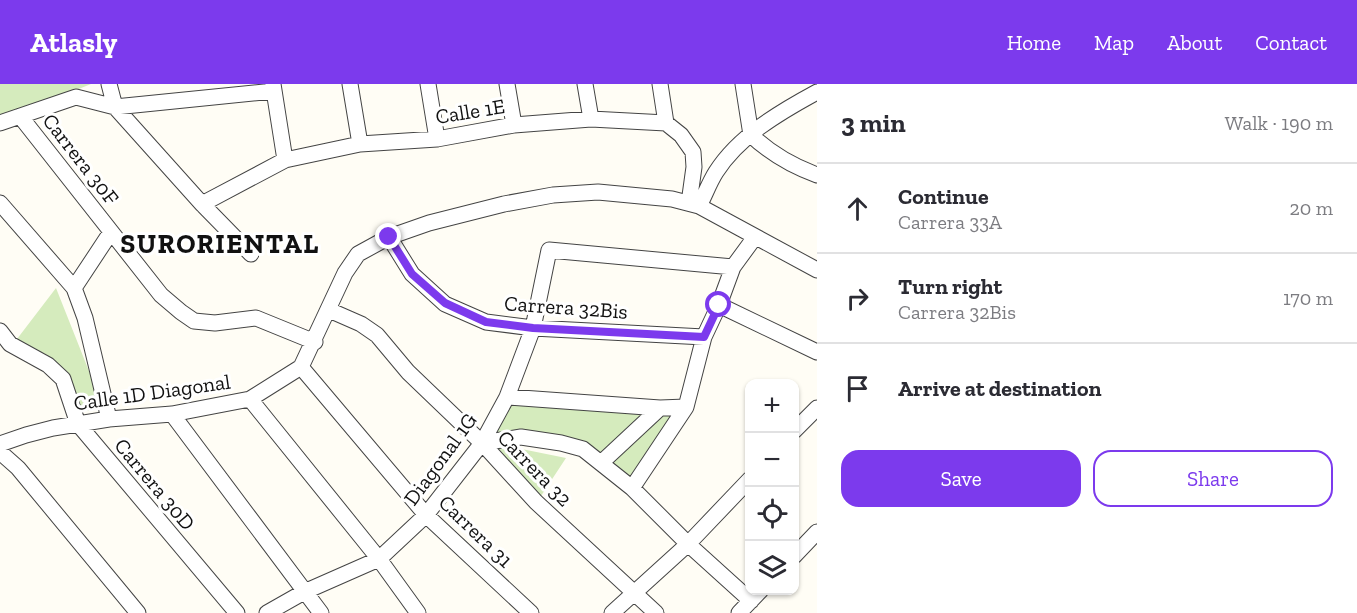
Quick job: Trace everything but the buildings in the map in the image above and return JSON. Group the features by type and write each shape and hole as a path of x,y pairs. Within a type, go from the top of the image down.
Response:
{"street":[{"path":"109,84 114,107 250,254"},
{"path":"350,84 360,144"},
{"path":"428,84 437,139"},
{"path":"507,84 514,125"},
{"path":"585,84 591,119"},
{"path":"660,84 666,123 681,135 693,153 694,204"},
{"path":"743,84 751,135 792,166 817,175"},
{"path":"0,123 76,97 114,107 273,88 285,160"},
{"path":"694,204 716,172 751,135 786,109 817,92"},
{"name":"Carrera 30F","path":"20,116 161,295 181,312 194,321 215,322 256,318 315,342"},
{"name":"Calle 1E","path":"202,204 285,160 360,144 437,139 514,125 591,119 666,123"},
{"name":"Calle 1D Diagonal","path":"0,444 26,435 78,424 172,414 250,399 301,367 315,342 345,273 358,254 389,237 429,223 504,204 553,195 598,192 672,199 694,204 817,270"},
{"path":"0,203 74,288 86,318 109,419"},
{"path":"74,288 111,232"},
{"name":"Carrera 32Bis","path":"389,237 412,274 445,303 486,322 533,328 704,337"},
{"path":"632,488 686,407 704,337 733,267 755,237"},
{"name":"Diagonal 1G","path":"267,613 304,592 379,559 426,515 482,443 507,397 533,328 549,250 733,267"},
{"path":"719,305 817,352"},
{"name":"Carrera 32","path":"329,310 361,324 377,335 408,372 482,443 536,502 656,613"},
{"name":"Carrera 30D","path":"0,331 10,344 48,365 63,379 69,391 78,424 237,613"},
{"name":"Carrera 31","path":"301,367 426,515 531,613"},
{"path":"507,397 660,408 686,407"},
{"path":"250,399 379,559 418,613"},
{"path":"601,463 660,408"},
{"path":"799,428 817,408"},
{"path":"172,414 321,613"},
{"path":"482,443 521,437 583,449 632,488 688,544 756,596 739,613"},
{"path":"0,452 18,468 138,613"},
{"path":"612,613 688,544 745,484"},
{"path":"799,552 817,532"}],"green space":[{"path":"0,84 91,84 0,121"},
{"path":"56,288 104,409 78,412 69,374 47,355 17,339"},
{"path":"505,399 676,415 631,482 584,445 487,434"},
{"path":"487,442 566,458 541,496"}],"district":[{"name":"SURORIENTAL","path":"220,244"}],"route":[{"path":"389,237 412,274 445,303 486,322 533,328 704,337 719,305"}]}
